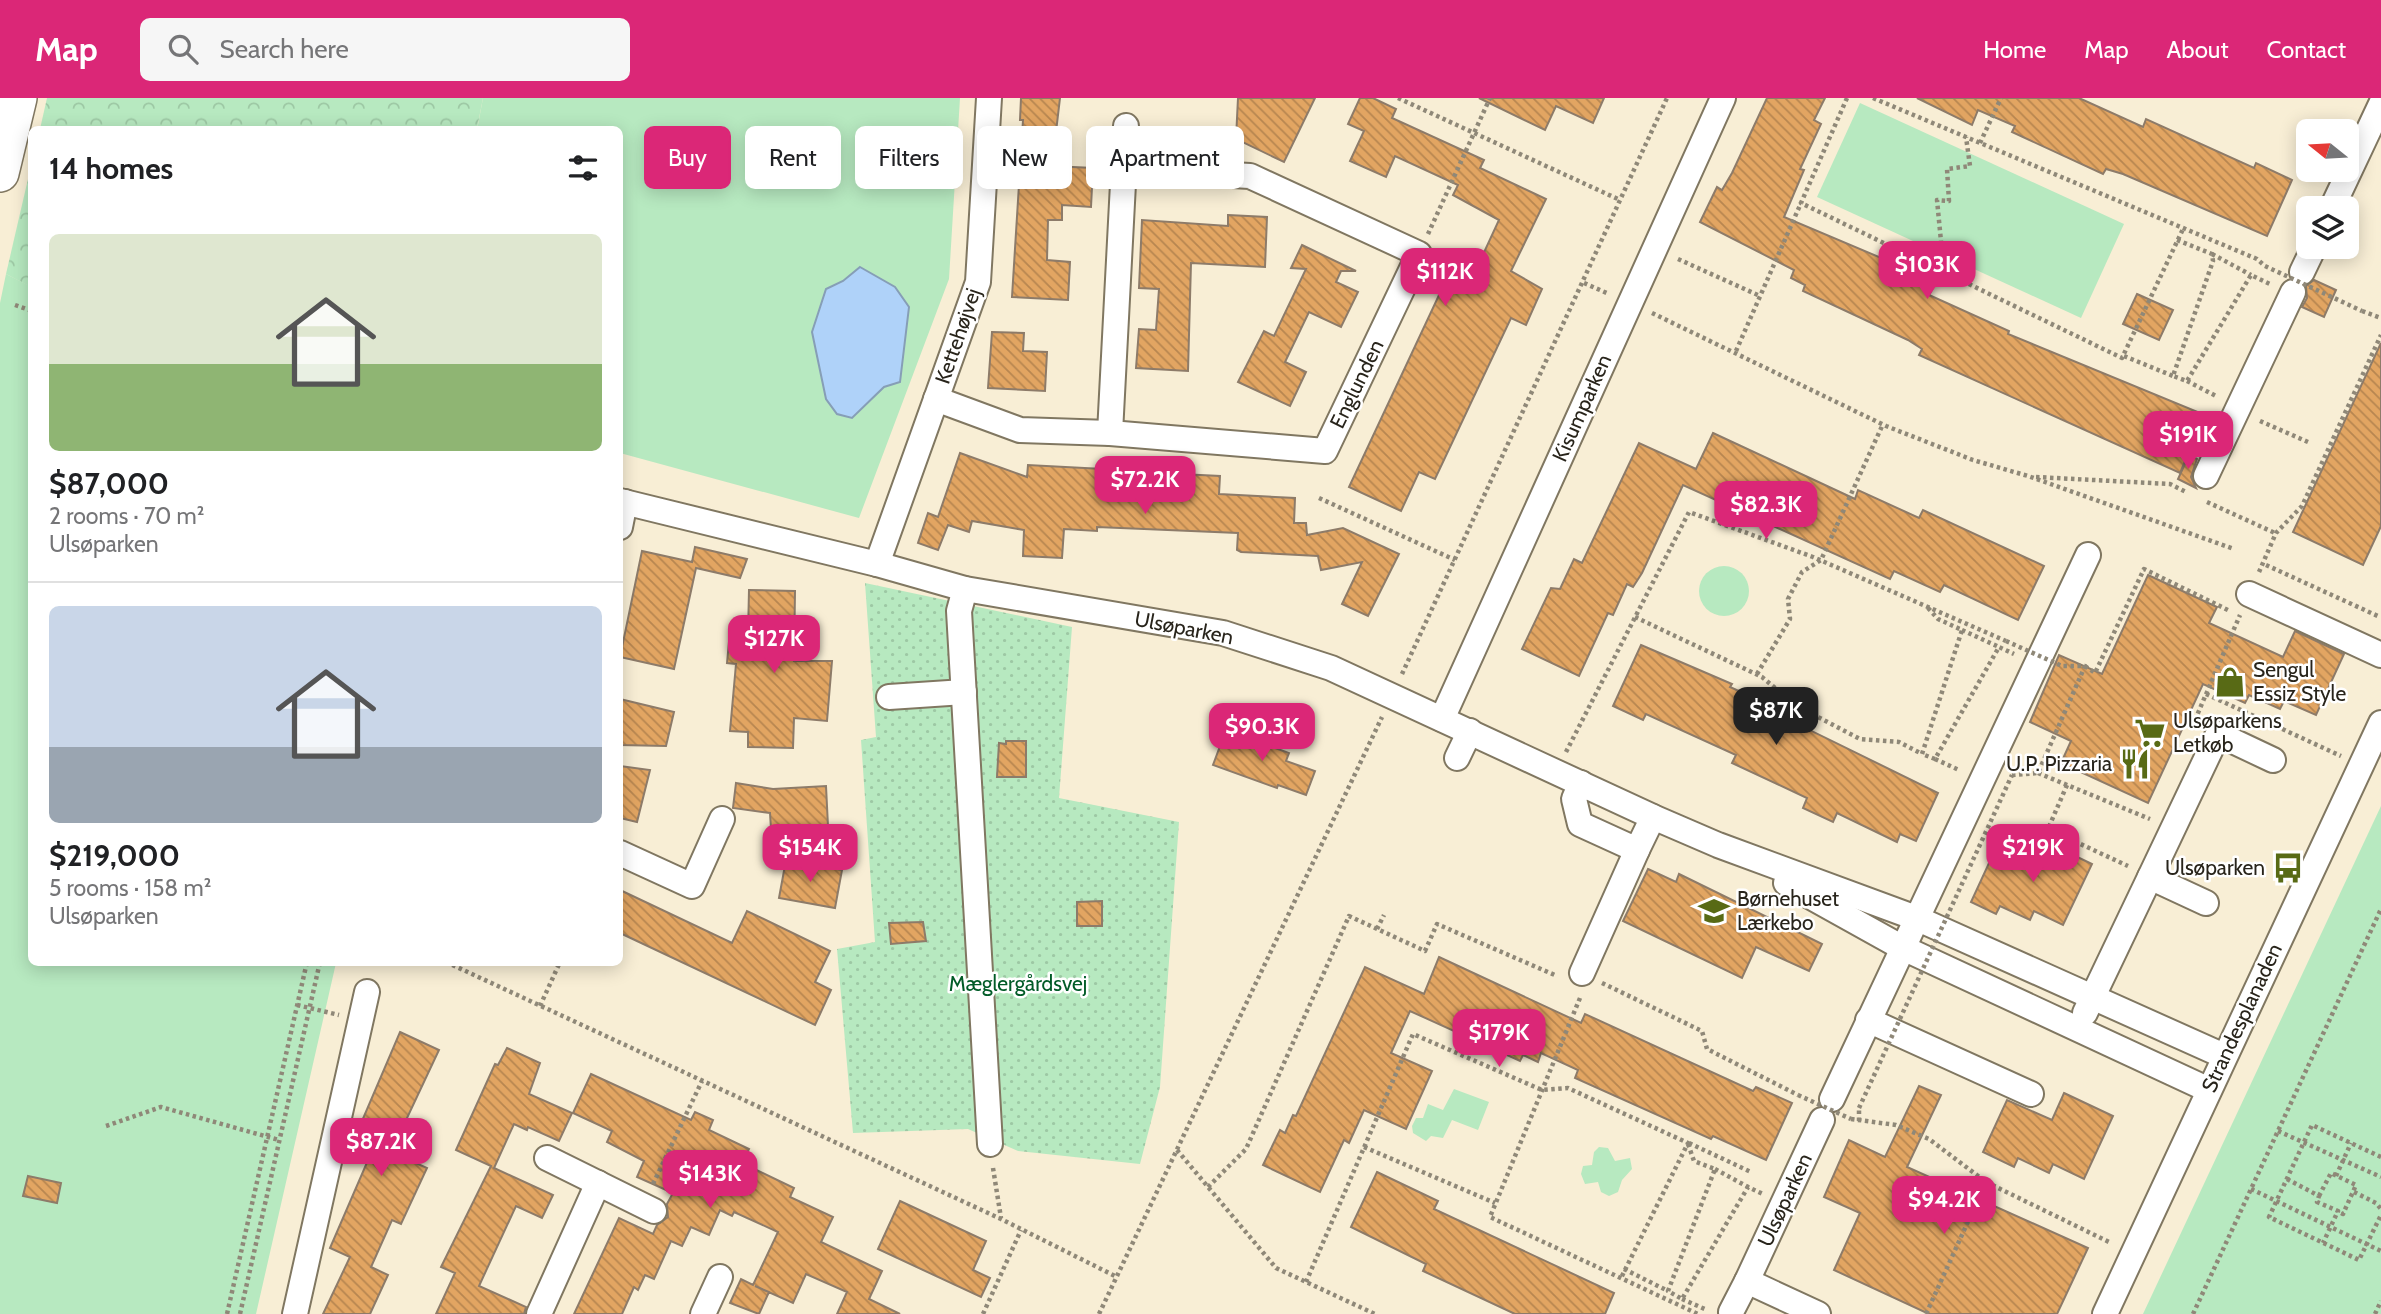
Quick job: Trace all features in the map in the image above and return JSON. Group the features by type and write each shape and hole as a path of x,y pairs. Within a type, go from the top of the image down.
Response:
{"highway":[{"path":"0,173 18,98"}],"street":[{"name":"Kettehøjvej","path":"877,564 978,282 989,98"},
{"name":"Kisumparken","path":"1442,719 1723,98"},
{"path":"2338,196 2381,104"},
{"path":"1244,176 1250,176 1419,254"},
{"path":"1110,433 1123,189"},
{"name":"Englunden","path":"936,399 1020,430 1110,433 1325,451 1419,254"},
{"path":"2200,486 2230,406 2308,259"},
{"name":"Ulsøparken","path":"623,502 877,564 965,589 1223,633 1331,668 1653,817 1718,845 1916,918 2091,999 2224,1056"},
{"name":"Ulsøparken","path":"1722,1312 1747,1281 1901,947 2088,555"},
{"path":"965,589 959,611 990,1144"},
{"path":"2244,605 2381,655"},
{"path":"889,697 964,692"},
{"name":"Strandesplanaden","path":"2105,1314 2381,723"},
{"path":"1457,758 1470,731"},
{"path":"2077,1030 2218,734 2273,760"},
{"path":"1581,783 1574,799 1580,824 1637,850"},
{"path":"1583,980 1653,817"},
{"path":"623,854 692,886 723,819"},
{"name":"Ulsøparken","path":"1718,845 1901,947 2209,1090"},
{"path":"2150,877 2206,903"},
{"path":"295,1314 367,992"},
{"path":"1868,1020 2031,1094"},
{"path":"547,1158 649,1208"},
{"path":"539,1314 598,1183"},
{"path":"703,1314 720,1277"},
{"path":"1747,1281 1818,1314"}],"path":[{"path":"1398,98 1620,200"},
{"path":"1419,254 1490,98"},
{"path":"1736,351 1847,98"},
{"path":"1873,98 2257,259 2265,266 2381,318"},
{"path":"1980,143 2001,98"},
{"path":"1944,272 1937,200 1949,201 1947,169 1970,166 1966,137"},
{"path":"1801,203 2122,358 2124,356 2188,381 2230,406 2308,442"},
{"path":"2124,356 2183,229"},
{"path":"2177,240 2212,254 2252,275 2295,286"},
{"path":"1654,248 1760,296"},
{"path":"2173,376 2213,261 2212,254"},
{"path":"2188,381 2252,275"},
{"path":"1584,283 1736,351 1883,424 1973,460 2028,476 2234,549"},
{"path":"15,305 28,310"},
{"path":"1757,674 1790,619 1788,599 1802,572 1821,560 1883,424"},
{"path":"2028,476 2200,486"},
{"path":"1319,498 1455,560"},
{"path":"2206,501 2276,533"},
{"path":"1556,771 1689,512 1821,560 2062,666 2085,666 2095,673 2144,569 2244,605"},
{"path":"2266,565 2380,617"},
{"path":"1927,607 1938,619 2037,664"},
{"path":"1635,617 1757,674 1797,706 1860,739 1899,742 1964,772"},
{"path":"1922,754 1962,630"},
{"path":"1935,759 1999,647"},
{"path":"2038,773 2085,666"},
{"path":"2206,694 2361,765"},
{"path":"1859,1121 1859,1108 2012,775 2038,773 2173,829"},
{"path":"2067,785 2048,829 2150,877"},
{"path":"2193,1314 2381,909"},
{"path":"1377,929 1384,915"},
{"path":"1208,1187 1246,1149 1349,916 1425,951 1437,924 1583,980 1702,1031 1707,1049 1851,1119 1896,1125 1929,1139 1986,1182 2133,1253"},
{"path":"227,1314 306,966"},
{"path":"240,1314 319,966"},
{"path":"455,966 1001,1219 1115,1276"},
{"path":"540,1006 558,966"},
{"path":"1583,980 1490,1217 1698,1314"},
{"path":"297,1005 361,1020"},
{"path":"1306,1282 1413,1034 1542,1090 1568,1088 1751,1172"},
{"path":"649,1208 702,1081"},
{"path":"106,1126 161,1107 279,1140"},
{"path":"2381,1157 2312,1125 2269,1217 2359,1260 2381,1215"},
{"path":"2278,1130 2381,1177"},
{"path":"1688,1143 1695,1161 1783,1204"},
{"path":"1621,1278 1688,1143"},
{"path":"2336,1176 2351,1143"},
{"path":"990,1144 1001,1219"},
{"path":"1364,1147 1495,1203"},
{"path":"1177,1150 1276,1268 1375,1314"},
{"path":"1668,1292 1715,1169"},
{"path":"2330,1173 2336,1176 2356,1185 2343,1213 2317,1202 2330,1173"},
{"path":"2287,1179 2319,1196"},
{"path":"1926,1314 1986,1182"},
{"path":"1682,1299 1748,1186"},
{"path":"2251,1189 2381,1251"},
{"path":"2354,1192 2376,1203 2381,1209"},
{"path":"2323,1242 2338,1211"},
{"path":"983,1314 1021,1230"},
{"path":"1624,1269 1682,1299 1722,1312"},
{"path":"2375,1314 2381,1301"}],"green space":[{"path":"47,98 483,98 478,126 41,126"},
{"path":"483,98 960,98 958,126 855,126 855,189 954,189 949,279 859,518 623,454 623,126 478,126"},
{"path":"1860,103 2124,224 2081,318 1817,197"},
{"path":"28,179 28,285 6,274"},
{"path":"6,274 28,285 28,966 335,966 256,1314 0,1314 0,303"},
{"path":"1724,566 1742,573 1749,591 1742,609 1724,616 1706,609 1699,591 1706,573"},
{"name":"Mæglergårdsvej","path":"865,583 1072,627 1059,798 1179,822 1160,1087 1140,1164 1018,1151 968,1129 853,1133 837,949 875,942 861,740 876,737"},
{"path":"2381,806 2381,1314 2143,1314"},
{"path":"1454,1089 1489,1102 1478,1130 1452,1120 1443,1138 1431,1136 1426,1141 1413,1133 1412,1126 1416,1118 1423,1118 1428,1104 1443,1110"},
{"path":"1599,1147 1608,1148 1615,1161 1630,1158 1632,1169 1622,1180 1618,1192 1609,1196 1601,1192 1598,1182 1585,1184 1581,1174 1583,1166 1592,1165 1594,1152"}],"water":[{"path":"860,267 895,287 909,307 900,382 884,387 852,418 837,414 826,399 812,332 826,289 843,281"}],"building":[{"path":"1021,98 1060,98 1057,126 1023,126 1023,120 1020,120"},
{"path":"1238,98 1315,98 1284,162 1244,143 1244,126 1237,126"},
{"path":"1360,98 1373,98 1396,109 1392,118 1484,160 1480,168 1546,199 1511,271 1542,289 1526,325 1511,318 1435,479 1419,472 1401,511 1349,487 1440,293 1428,288 1445,250 1457,255 1459,251 1480,261 1499,220 1453,195 1458,185 1395,156 1386,177 1350,161 1364,131 1348,124"},
{"path":"1479,98 1604,98 1593,123 1556,106 1545,130"},
{"path":"1767,98 1825,98 1814,120 1821,124 1800,169 1804,170 1784,217 1905,268 1903,272 1934,286 1929,295 2009,331 2008,334 2205,415 2180,473 1919,355 1922,349 1908,340 1803,291 1805,285 1791,278 1794,270 1700,222 1717,187 1722,190 1732,173"},
{"path":"1917,98 2079,98 2143,127 2146,119 2254,168 2256,163 2292,180 2267,236 2123,174 2106,169 2103,174 2012,132 2015,126 1978,110 1972,125"},
{"path":"1072,167 1086,168 1086,189 1092,189 1091,207 1062,205 1062,220 1048,220 1047,260 1070,262 1068,300 1012,297 1019,189 1072,189"},
{"path":"1228,215 1267,217 1265,267 1191,263 1188,371 1136,368 1139,329 1156,330 1159,289 1139,288 1142,220 1228,226"},
{"path":"1302,245 1356,271 1341,271 1336,282 1358,292 1341,327 1309,312 1285,362 1306,372 1290,406 1238,382 1264,331 1274,336 1306,269 1291,268"},
{"path":"2314,280 2336,290 2324,317 2302,307 2307,298 2306,286"},
{"path":"2137,294 2173,310 2159,340 2123,324"},
{"path":"992,332 1024,333 1023,351 1047,352 1045,391 988,388"},
{"path":"2381,343 2381,526 2363,565 2293,532"},
{"path":"1713,433 1855,499 1858,490 1919,518 1923,510 2044,566 2018,620 1944,585 1940,592 1894,571 1890,579 1683,485 1642,573 1633,587 1627,584 1613,615 1608,613 1579,676 1522,649 1551,588 1560,589 1574,559 1582,563 1639,443 1696,469"},
{"path":"960,453 1027,477 1028,465 1141,471 1140,496 1180,498 1181,474 1220,476 1219,494 1295,498 1294,523 1306,523 1307,535 1343,528 1399,554 1368,616 1342,604 1362,562 1321,570 1318,556 1241,552 1237,550 1238,533 1097,527 1097,531 1064,529 1062,558 1023,556 1024,530 972,521 969,532 948,525 938,550 918,543 928,513 938,517"},
{"path":"2189,455 2197,459 2191,477 2196,488 2178,479"},
{"path":"695,547 747,559 740,578 696,568 674,669 623,658 623,643 642,551 692,562"},
{"path":"2148,575 2217,607 2209,623 2283,657 2295,631 2344,654 2316,715 2284,701 2280,709 2249,695 2245,703 2203,684 2148,803 2061,763 2071,741 2030,722 2059,655 2102,674"},
{"path":"749,590 795,591 794,661 832,661 827,721 794,718 793,748 748,747 748,732 730,731 736,664 727,663 730,631 748,635"},
{"path":"1641,645 1732,684 1730,687 1761,701 1777,714 1938,793 1916,841 1900,834 1897,842 1837,813 1833,822 1803,808 1807,798 1732,763 1736,755 1646,714 1643,720 1613,706"},
{"path":"623,700 674,712 666,746 623,745"},
{"path":"1226,730 1289,753 1286,761 1315,771 1306,795 1278,785 1277,788 1213,765"},
{"path":"1006,741 1026,741 1026,777 997,777 999,743 1006,744"},
{"path":"623,766 650,770 637,822 623,819"},
{"path":"736,783 773,789 826,786 828,826 771,829 770,813 733,808"},
{"path":"2046,842 2092,864 2063,925 2034,911 2030,920 2000,906 1996,914 1971,902 1995,850 2034,868"},
{"path":"786,860 842,870 835,908 779,898"},
{"path":"1648,869 1676,882 1679,874 1822,944 1809,971 1756,947 1742,978 1623,921"},
{"path":"623,891 732,943 747,911 830,951 815,982 831,990 815,1025 623,934"},
{"path":"1102,901 1102,926 1077,926 1077,902"},
{"path":"923,922 926,941 891,944 889,923"},
{"path":"1439,957 1581,1023 1585,1014 1753,1091 1756,1087 1792,1103 1766,1160 1713,1136 1711,1139 1575,1078 1578,1070 1541,1053 1538,1062 1523,1055 1520,1061 1410,1011 1391,1053 1432,1071 1406,1129 1364,1110 1349,1143 1344,1140 1320,1192 1263,1165 1280,1130 1285,1133 1293,1115 1296,1116 1365,967 1424,994"},
{"path":"400,1032 439,1050 391,1152 427,1168 401,1224 392,1220 371,1267 388,1275 370,1314 323,1314 350,1257 330,1248 375,1144 356,1135"},
{"path":"507,1048 540,1063 529,1094 572,1113 559,1141 528,1127 527,1130 514,1124 494,1168 553,1195 542,1218 516,1206 479,1286 526,1307 524,1314 436,1314 455,1273 441,1267 491,1166 456,1150 495,1064 498,1065"},
{"path":"591,1074 691,1120 695,1112 713,1120 709,1130 749,1149 742,1163 794,1188 790,1197 833,1217 821,1242 882,1271 869,1299 900,1314 837,1314 847,1292 806,1274 793,1303 769,1292 759,1314 730,1303 741,1279 753,1285 778,1232 734,1212 732,1216 720,1210 709,1235 691,1227 682,1246 671,1241 654,1279 645,1275 638,1290 634,1287 622,1314 574,1314 619,1218 653,1234 657,1225 668,1217 667,1204 673,1193 637,1177 644,1161 607,1142 612,1131 573,1113"},
{"path":"1919,1086 1941,1095 1907,1167 2088,1248 2057,1314 1929,1314 1834,1270 1860,1213 1824,1197 1849,1140 1885,1157"},
{"path":"2064,1093 2113,1116 2084,1179 2053,1164 2049,1173 2018,1158 2014,1167 1983,1152 2007,1100 2052,1120"},
{"path":"1377,1172 1438,1201 1434,1209 1614,1293 1605,1314 1515,1314 1423,1271 1426,1264 1351,1227"},
{"path":"28,1176 61,1183 57,1203 23,1196"},
{"path":"900,1201 986,1241 973,1270 990,1278 981,1297 878,1249"}],"place":[{"name":"Sengul Essiz Style","path":"2230,682"},
{"name":"Ulsøparkens Letkøb","path":"2150,733"},
{"name":"U.P. Pizzaria","path":"2135,764"},
{"name":"Ulsøparken","path":"2288,868"},
{"name":"Børnehuset Lærkebo","path":"1714,911"}]}
